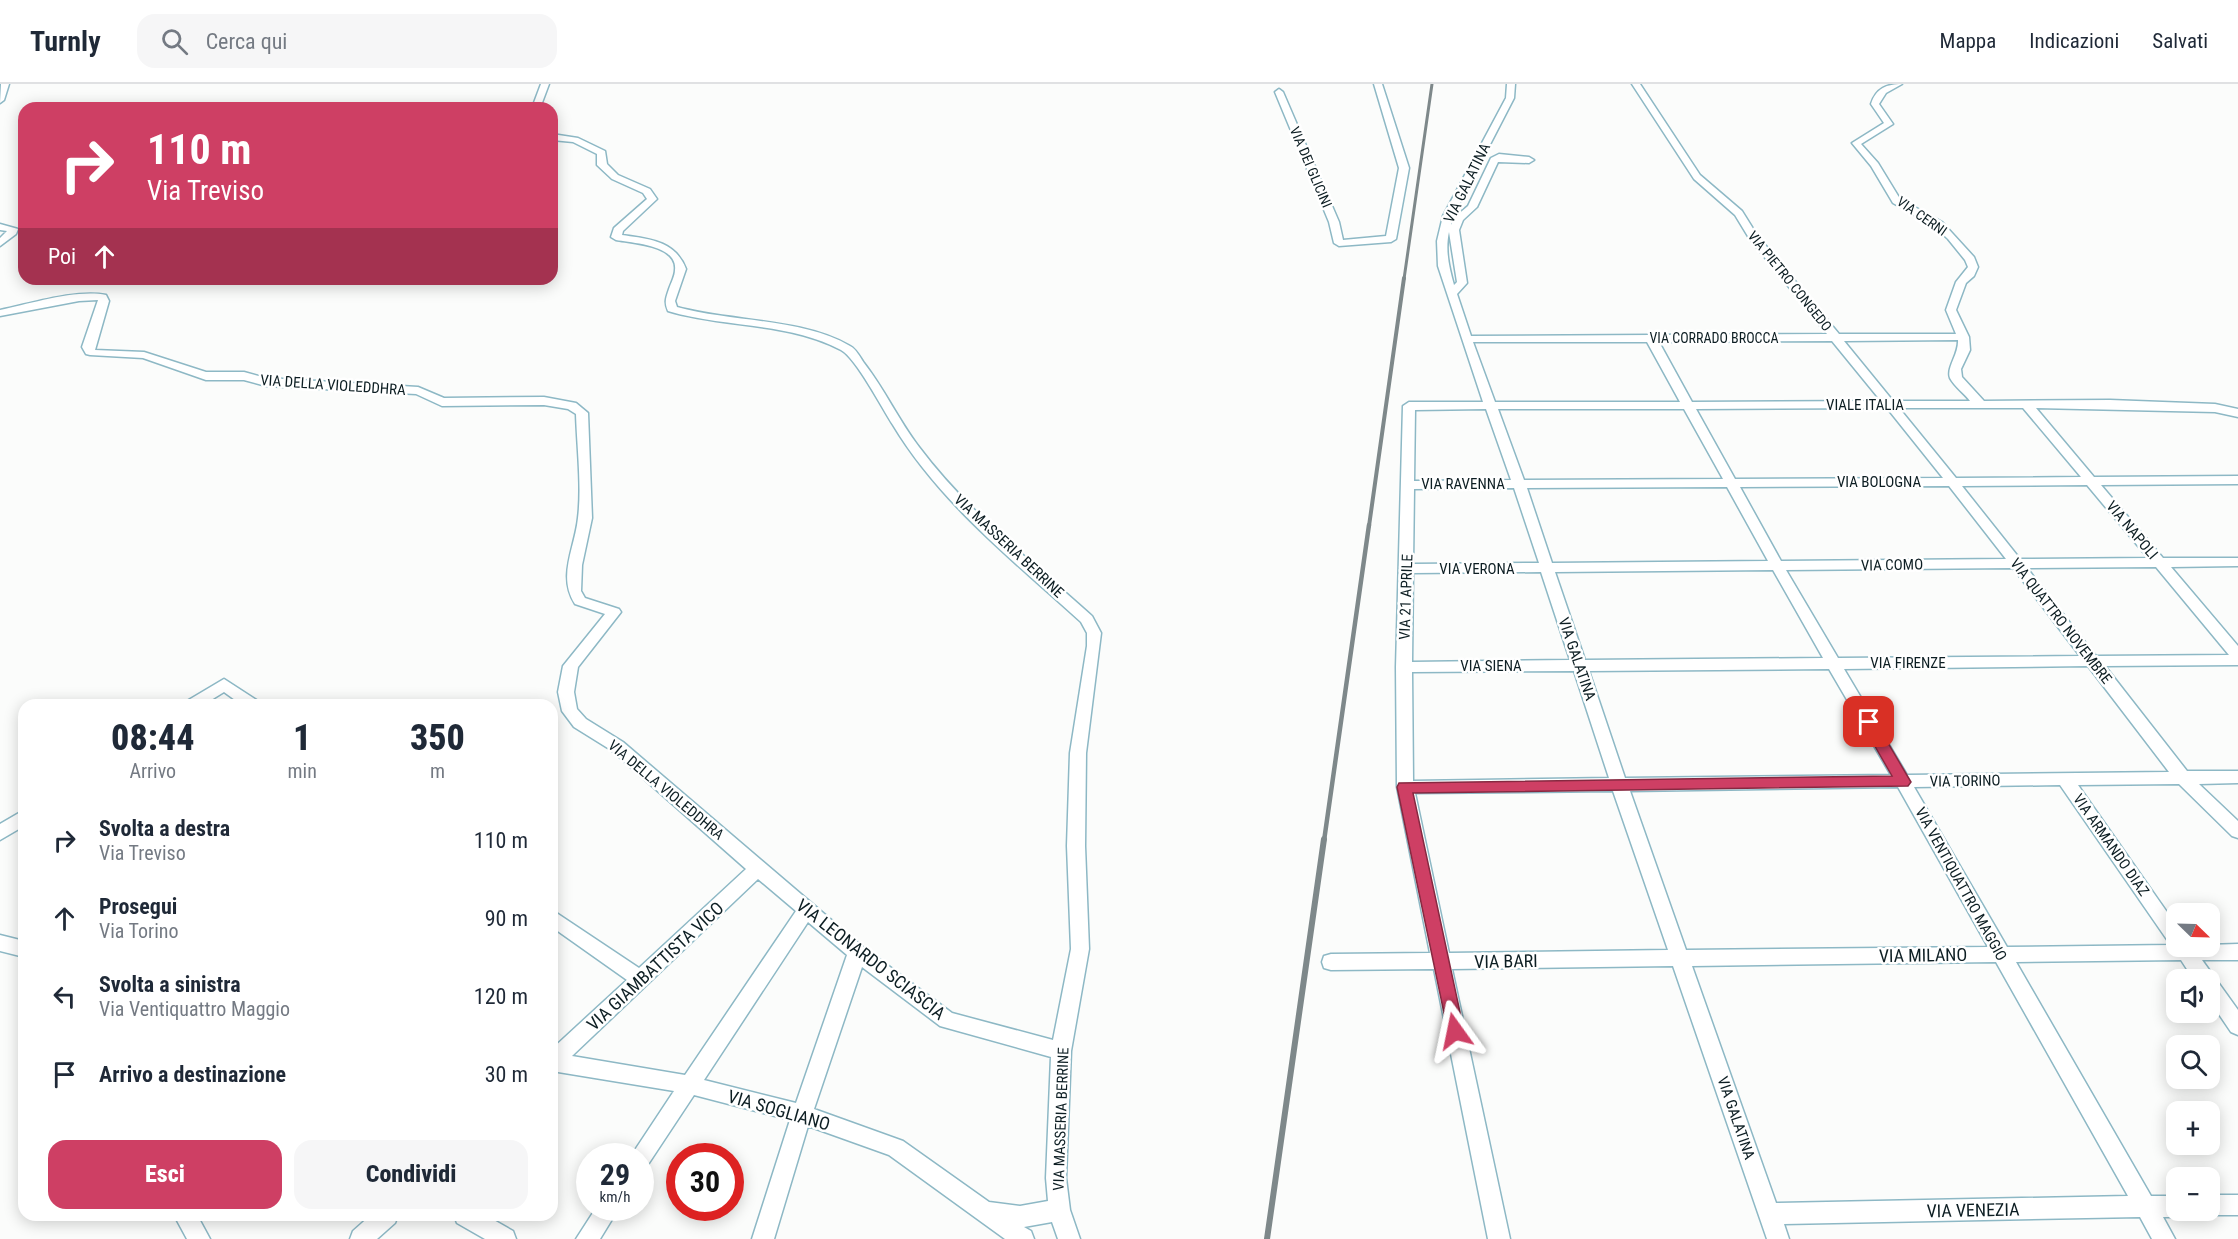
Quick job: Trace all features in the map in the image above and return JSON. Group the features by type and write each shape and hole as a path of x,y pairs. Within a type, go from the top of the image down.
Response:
{"street":[{"path":"0,100 5,84"},
{"path":"538,102 545,84"},
{"name":"VIA DEI GLICINI","path":"1279,92 1334,222 1339,243 1391,239 1404,168 1378,84"},
{"name":"VIA GALATINA","path":"1511,84 1510,98 1448,216 1442,241 1443,266 1466,339 1519,484 1619,784 1778,1239"},
{"name":"VIA PIETRO CONGEDO","path":"1636,84 1697,177 1739,213 1753,236 1891,405"},
{"name":"VIA CERNI","path":"1898,84 1885,89 1876,98 1875,104 1888,124 1856,143 1875,165 1896,201 1938,224 1970,259 1973,267 1970,274 1961,282 1952,310 1963,337"},
{"name":"VIA MASSERIA BERRINE","path":"558,138 575,140 602,153 602,165 615,177 647,191 652,199 618,230 616,237 658,244 675,254 681,269 670,301 672,309 696,316 787,329 823,338 848,350 870,378 914,448 943,484 979,522 1087,619 1094,633 1078,753 1076,846 1080,949 1061,1051 1056,1178 1059,1210"},
{"path":"1452,293 1462,283 1454,230 1458,219 1472,207 1494,160 1499,157 1529,159"},
{"path":"0,226 13,229 0,243"},
{"name":"VIA DELLA VIOLEDDHRA","path":"0,313 79,298 102,297 104,301 88,347 90,352 144,355 206,376 244,376 266,382 418,391 442,402 544,401 566,405 582,413 585,518 575,565 574,591 580,601 614,612 571,666 566,692 570,711 580,723 618,746 758,869"},
{"path":"1963,337 1964,350 1955,369 1956,378 1980,405"},
{"name":"VIA CORRADO BROCCA","path":"1466,339 1963,337"},
{"name":"VIA VENTIQUATTRO MAGGIO","path":"1651,338 1777,566 2164,1239"},
{"name":"VIA NAPOLI","path":"2026,404 2238,658"},
{"name":"VIA QUATTRO NOVEMBRE","path":"1891,405 2184,778 2238,831"},
{"name":"VIALE ITALIA","path":"1409,406 2172,405 2215,408 2238,413"},
{"name":"VIA 21 APRILE","path":"1409,406 1404,667 1405,787 1499,1239"},
{"name":"VIA BOLOGNA","path":"1519,484 2238,480"},
{"name":"VIA RAVENNA","path":"1408,485 1519,484"},
{"name":"VIA COMO","path":"1546,568 2238,562"},
{"name":"VIA VERONA","path":"1407,569 1546,568"},
{"name":"VIA FIRENZE","path":"1579,665 2093,662 2238,658"},
{"name":"VIA SIENA","path":"1404,667 1579,665"},
{"path":"201,699 224,684 245,699"},
{"name":"VIA TORINO","path":"1405,787 2238,777"},
{"name":"VIA ARMANDO DIAZ","path":"2065,780 2166,925"},
{"path":"0,833 18,821"},
{"name":"VIA LEONARDO SCIASCIA","path":"758,869 857,952 947,1020 1061,1051"},
{"name":"VIA GIAMBATTISTA VICO","path":"558,1056 758,869"},
{"path":"651,1143 807,909"},
{"path":"558,921 641,980"},
{"path":"0,943 18,948"},
{"name":"VIA MILANO","path":"1680,958 2001,954 2166,947"},
{"name":"VIA MILANO","path":"2220,950 2238,952"},
{"path":"763,1239 802,1114 857,952"},
{"name":"VIA BARI","path":"1331,962 1680,958"},
{"path":"2220,1000 2238,1026"},
{"name":"VIA SOGLIANO","path":"558,1062 690,1085 802,1114 896,1148 1023,1239"},
{"path":"2220,1205 2238,1205"},
{"name":"VIA VENEZIA","path":"1769,1214 2166,1206"},
{"path":"1059,1210 1069,1239"},
{"name":"VIA SOGLIANO","path":"985,1211 1020,1217 1059,1210"},
{"path":"188,1221 199,1239"},
{"path":"361,1239 380,1221"},
{"path":"475,1221 505,1239"},
{"path":"587,1239 599,1221"}],"railway":[{"path":"1404,279 1432,84"},
{"path":"1369,526 1404,278"},
{"path":"1324,841 1369,525"},
{"path":"1267,1239 1324,839"}],"route":[{"path":"1455,1031 1405,787 1903,782 1869,722"}]}
